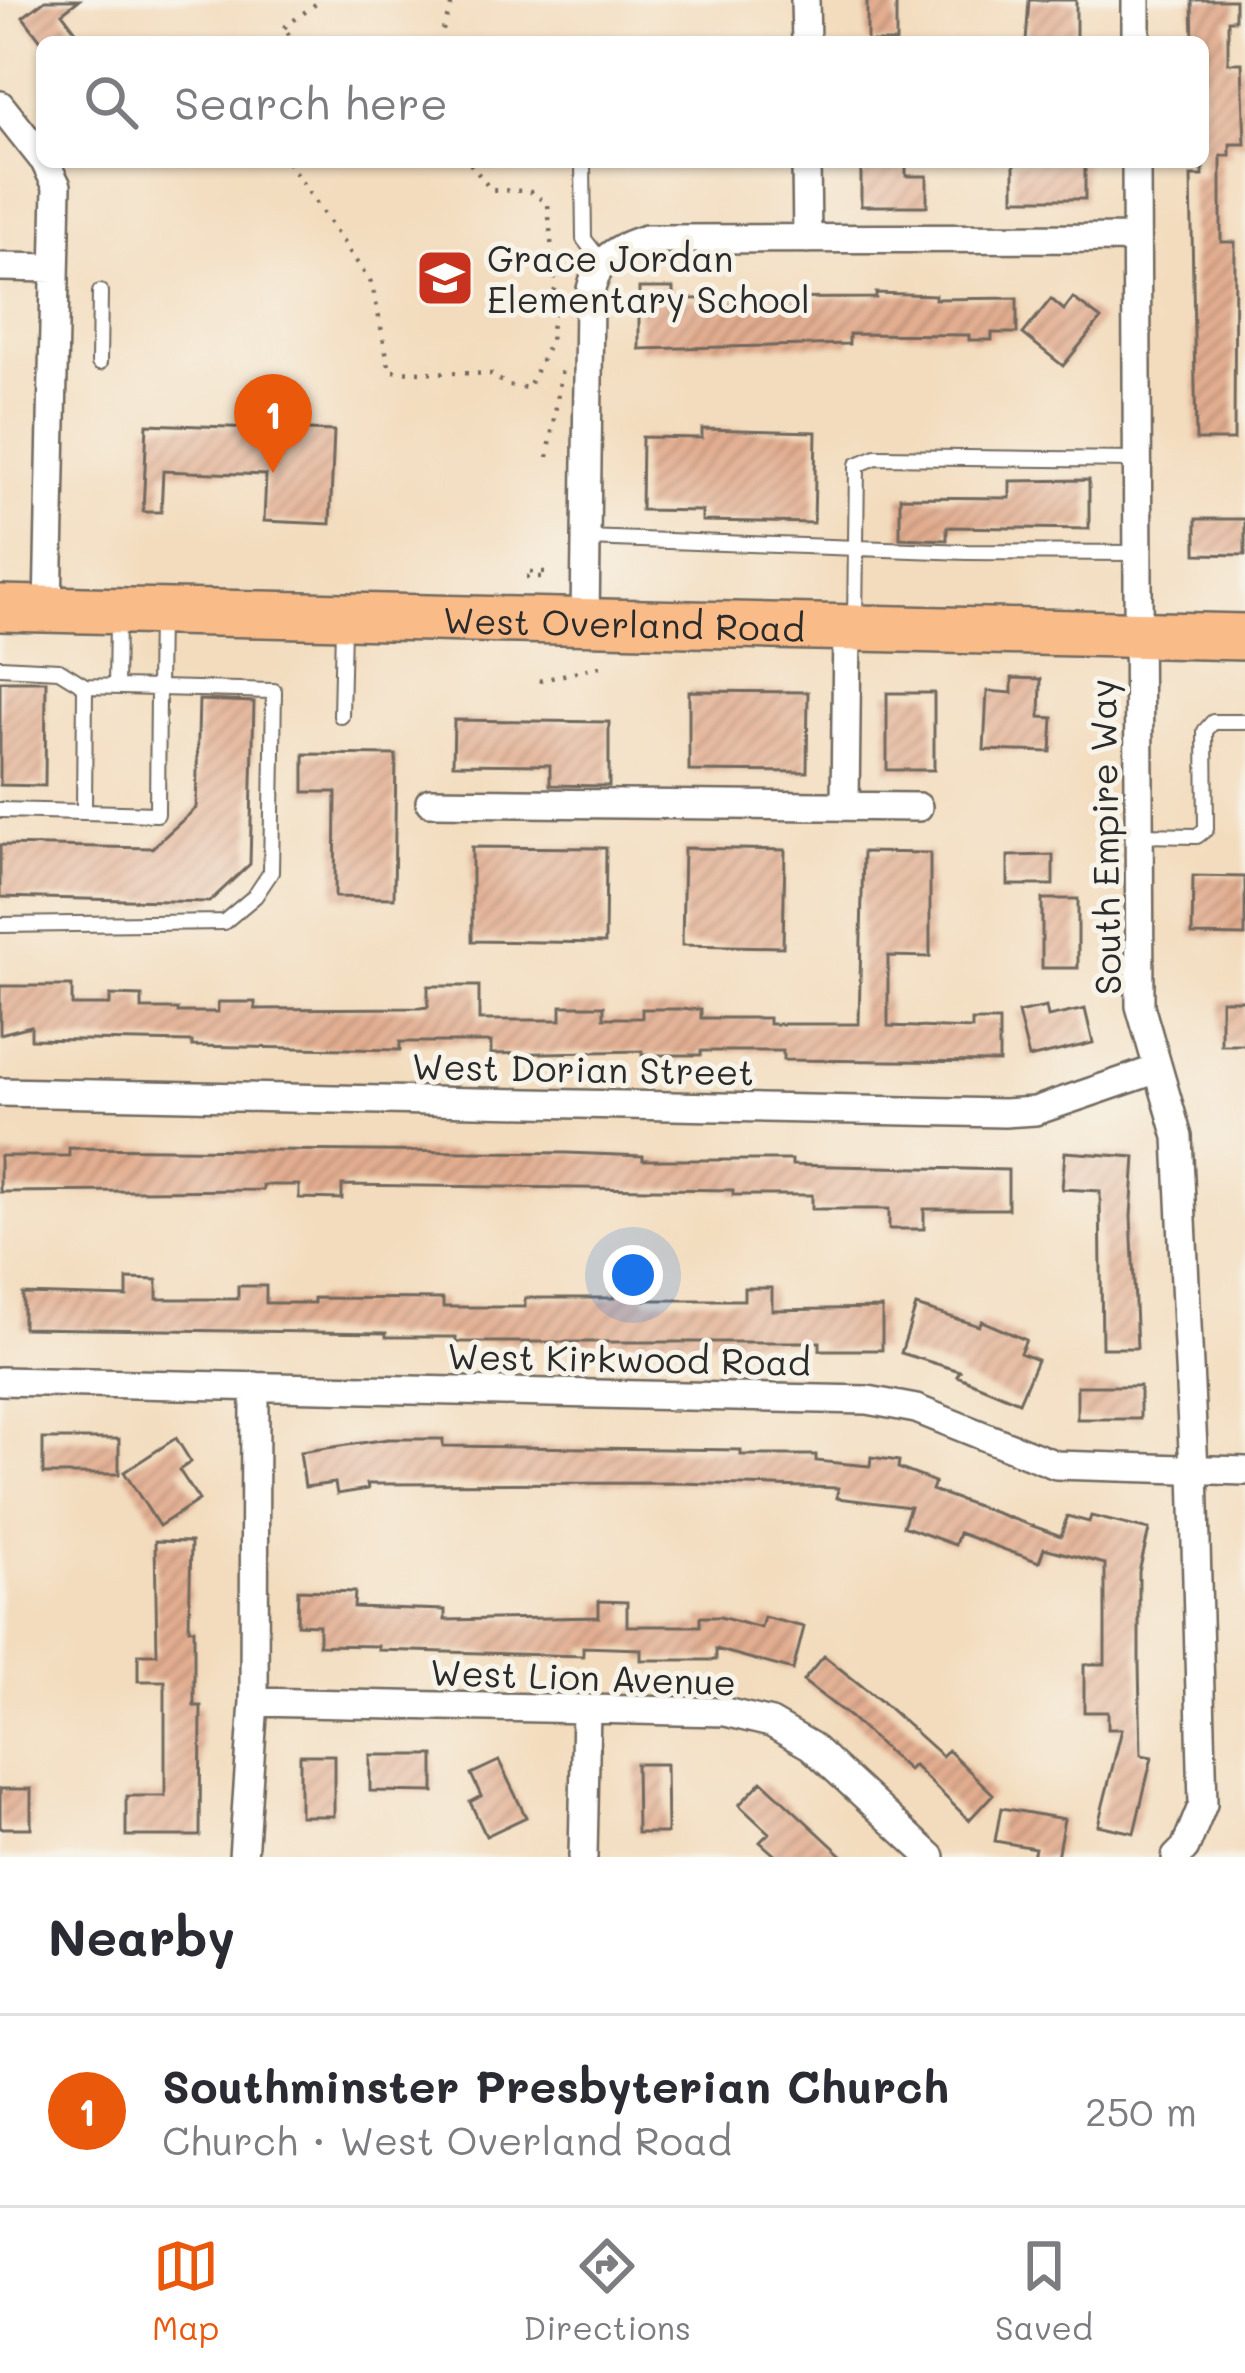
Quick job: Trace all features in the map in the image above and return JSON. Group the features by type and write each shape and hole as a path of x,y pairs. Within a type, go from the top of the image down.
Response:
{"main road":[{"name":"West Overland Road","path":"0,608 343,615 595,641 851,628 1245,637"}],"street":[{"path":"805,0 806,36"},
{"path":"1136,0 1136,36"},
{"path":"0,105 36,150"},
{"path":"48,168 57,186 48,609"},
{"path":"806,168 807,239"},
{"name":"South Empire Way","path":"1136,168 1140,1006 1178,1137 1204,1804 1185,1848 1176,1857"},
{"path":"595,641 586,538 589,299 601,261 619,247 646,239 1136,238"},
{"path":"0,267 55,268"},
{"path":"845,806 851,628"},
{"path":"430,802 918,807"},
{"name":"West Dorian Street","path":"0,1092 1004,1113 1034,1111 1158,1069"},
{"name":"West Kirkwood Road","path":"0,1381 868,1400 916,1409 1056,1465 1245,1471"},
{"path":"243,1857 254,1702 255,1386"},
{"name":"West Lion Avenue","path":"254,1702 725,1712 771,1723 811,1746 931,1857"},
{"path":"583,1857 586,1709"}],"lane":[{"path":"583,168 584,239 601,261"},
{"path":"98,364 100,292"},
{"path":"851,628 856,465 875,457 1137,460"},
{"path":"586,538 967,552 1137,553"},
{"path":"116,687 138,611"},
{"path":"0,810 157,814 158,688 138,611"},
{"path":"341,716 343,615"},
{"path":"0,667 59,670 85,686 274,691 271,872 224,922 0,925"},
{"path":"84,812 85,686"},
{"path":"1138,836 1197,836 1206,829 1205,731 1214,722 1245,722"}],"path":[{"path":"291,36 282,29 321,0"},
{"path":"441,36 450,2"},
{"path":"292,168 372,284 390,371 491,374 507,385 528,388 550,342 555,290 548,204 529,191 490,190 474,168"},
{"path":"548,457 559,376 566,358"},
{"path":"539,681 604,665 595,641"}],"building":[{"path":"45,0 79,0 62,13 79,36 37,36 23,17"},
{"path":"867,0 896,0 896,36 867,36"},
{"path":"1029,0 1076,0 1076,36 1026,36"},
{"path":"1192,0 1235,0 1235,20 1228,20 1228,63 1242,63 1245,144 1230,144 1230,156 1221,156 1221,242 1235,242 1234,440 1196,440 1191,176 1203,176 1203,168 1209,168 1209,36 1193,36"},
{"path":"861,168 906,168 906,176 927,176 927,206 861,206"},
{"path":"1014,168 1085,168 1085,199 1014,199"},
{"path":"639,288 673,288 673,299 876,298 876,293 935,295 935,299 1017,298 1017,333 992,333 992,340 969,340 969,335 849,334 849,344 639,349"},
{"path":"1073,298 1101,319 1063,366 1023,334 1051,299 1064,310"},
{"path":"147,424 334,431 330,524 264,521 266,475 163,471 161,512 143,512"},
{"path":"702,429 816,432 814,523 702,521 702,511 641,510 642,437 702,438"},
{"path":"1089,480 1089,529 947,527 947,540 900,538 900,497 1010,498 1010,481"},
{"path":"1196,519 1245,519 1245,555 1196,554"},
{"path":"1012,678 1041,679 1040,717 1053,718 1051,752 984,750 987,691 1012,693"},
{"path":"0,681 46,681 45,786 0,785"},
{"path":"689,691 808,692 807,772 689,771"},
{"path":"887,693 934,693 934,770 887,770"},
{"path":"199,700 254,702 250,864 209,902 0,897 0,845 152,848 196,808"},
{"path":"454,720 609,722 609,786 550,785 550,765 453,764"},
{"path":"304,754 396,755 394,898 335,897 336,792 304,792"},
{"path":"472,847 606,848 605,943 472,941"},
{"path":"684,848 785,850 783,947 682,945"},
{"path":"863,852 930,853 930,957 888,956 888,1026 972,1029 972,1021 999,1021 999,1062 783,1060 783,1051 491,1054 491,1042 400,1042 400,1050 192,1046 192,1042 31,1039 31,1026 0,1034 0,986 72,986 72,1005 110,1005 110,995 142,996 142,1009 218,1012 218,1002 255,1002 255,1009 420,1008 428,1007 428,986 479,986 479,1020 561,1020 561,1006 604,1006 604,1018 642,1018 642,1009 701,1009 701,1018 859,1024"},
{"path":"1053,855 1053,885 1008,885 1008,856"},
{"path":"1193,876 1245,877 1245,936 1192,935"},
{"path":"1042,899 1078,899 1078,968 1042,968"},
{"path":"1221,1000 1245,1000 1245,1045 1221,1045"},
{"path":"1046,1007 1048,1017 1085,1009 1093,1043 1029,1058 1018,1013"},
{"path":"69,1148 567,1153 643,1156 643,1160 792,1160 792,1165 1008,1170 1008,1209 924,1209 924,1229 889,1229 889,1209 812,1209 812,1195 733,1195 733,1190 342,1185 342,1199 299,1198 299,1185 263,1185 263,1190 0,1192 0,1156 69,1156"},
{"path":"1065,1152 1135,1157 1131,1216 1137,1348 1102,1348 1100,1191 1062,1189"},
{"path":"127,1279 157,1280 157,1299 238,1299 238,1286 266,1286 266,1303 314,1303 314,1298 443,1299 443,1307 525,1307 525,1298 614,1298 614,1282 645,1282 645,1300 744,1300 744,1288 772,1288 772,1310 882,1308 882,1350 820,1350 820,1342 456,1342 456,1337 386,1337 386,1333 23,1328 23,1294 127,1297"},
{"path":"916,1306 979,1326 982,1321 1026,1340 1020,1353 1037,1360 1019,1402 957,1376 960,1371 901,1353"},
{"path":"1077,1386 1140,1386 1140,1419 1077,1419"},
{"path":"176,1438 191,1462 179,1470 199,1500 159,1526 124,1472"},
{"path":"43,1439 119,1439 119,1474 43,1474"},
{"path":"388,1439 443,1439 443,1446 741,1450 741,1455 816,1455 816,1461 870,1466 871,1457 899,1461 898,1468 935,1482 932,1490 1061,1536 1067,1516 1089,1522 1091,1516 1149,1530 1139,1572 1139,1664 1141,1755 1152,1757 1134,1833 1098,1825 1122,1729 1108,1729 1108,1712 1084,1712 1084,1664 1105,1664 1105,1564 1044,1548 1039,1562 959,1533 955,1545 903,1526 910,1507 837,1498 838,1488 679,1483 367,1484 368,1489 337,1494 335,1483 305,1487 300,1452"},
{"path":"155,1541 191,1542 189,1629 194,1629 194,1706 201,1706 200,1836 126,1836 126,1796 165,1796 165,1681 138,1681 138,1654 157,1654"},
{"path":"298,1590 355,1592 354,1607 445,1610 445,1620 599,1617 599,1601 627,1602 627,1626 700,1626 700,1617 720,1617 761,1628 764,1617 804,1627 793,1670 716,1649 716,1660 641,1660 641,1649 583,1647 583,1656 378,1650 378,1646 319,1645 319,1625 297,1624"},
{"path":"824,1656 942,1756 948,1750 993,1794 969,1820 913,1765 908,1770 803,1681"},
{"path":"300,1755 334,1755 334,1816 300,1816"},
{"path":"370,1755 434,1755 434,1792 370,1791"},
{"path":"499,1761 526,1817 486,1836 470,1802 481,1796 471,1774"},
{"path":"636,1764 666,1764 667,1833 637,1833"},
{"path":"762,1781 844,1857 777,1857 760,1842 769,1833 739,1805"},
{"path":"0,1789 31,1789 31,1828 0,1828"},
{"path":"1001,1808 1064,1819 1057,1857 1033,1857 1035,1848 995,1841"}],"place":[{"name":"Grace Jordan Elementary School","path":"445,278"},
{"name":"Southminster Presbyterian Church","path":"273,473"}]}
